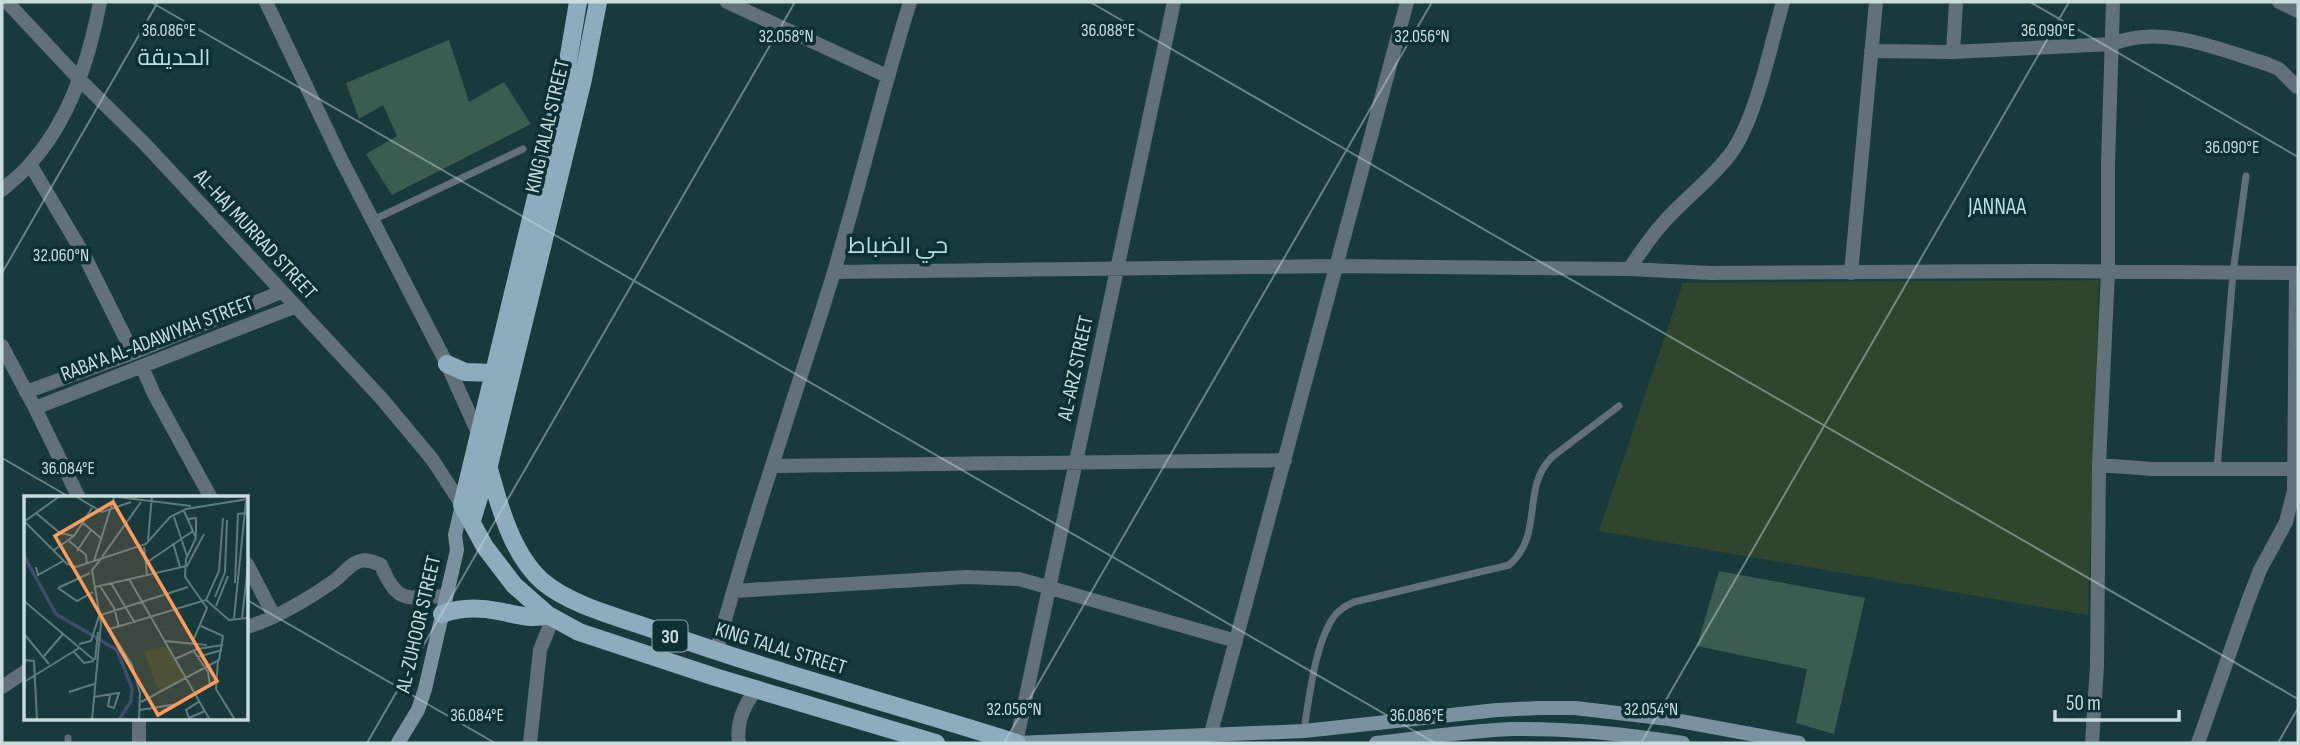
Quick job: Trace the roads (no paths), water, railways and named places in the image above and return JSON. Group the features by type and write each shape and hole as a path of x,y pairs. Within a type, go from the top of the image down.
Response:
{"main road":[{"name":"KING TALAL STREET","path":"462,505 566,73 578,2"},
{"name":"KING TALAL STREET","path":"472,520 489,465 583,79 598,2"},
{"path":"447,364 465,372 494,373"},
{"name":"KING TALAL STREET","path":"479,435 514,540 522,556 542,581 566,596 716,652 1016,743"},
{"name":"30","path":"462,505 485,547 514,585 551,617 579,632 755,690 936,743"},
{"name":"AL-ZUHOOR STREET","path":"398,743 418,710 433,660 457,550 455,535 462,505"},
{"name":"AL-ZUHOOR STREET","path":"457,550 465,539 472,520"},
{"path":"442,614 467,608 499,611 528,618 551,617"},
{"path":"1016,743 1304,731 1497,710 1575,708 1669,719 1799,743"},
{"path":"1376,743 1537,729 1629,735 1683,743"}],"street":[{"name":"AL-HAJ MURRAD STREET","path":"7,2 144,143 382,399 432,459 462,505"},
{"path":"2,190 30,164 58,124 80,80 93,39 100,2"},
{"path":"266,2 447,364 479,435"},
{"path":"727,2 887,76"},
{"path":"764,2 766,18"},
{"path":"716,652 834,272 910,2"},
{"name":"AL-ARZ STREET","path":"1016,743 1174,2"},
{"path":"1211,733 1406,2"},
{"path":"1852,273 1875,2"},
{"path":"1953,52 1956,2"},
{"path":"2092,743 2097,666 2099,465 2108,272 2113,2"},
{"path":"2279,2 2298,11"},
{"path":"1629,269 1664,221 1720,167 1742,136 1762,77 1780,4"},
{"path":"1871,51 1953,52 2112,44 2141,37 2164,36 2267,64 2279,69 2297,86"},
{"path":"30,164 84,255 133,353"},
{"path":"834,272 1337,266 1629,269 1711,273 2297,273 2291,508 2260,570 2198,743"},
{"name":"RABA'A AL-ADAWIYAH STREET","path":"26,392 133,353 281,292"},
{"name":"RABA'A AL-ADAWIYAH STREET","path":"35,408 294,307"},
{"path":"2,346 78,496"},
{"path":"142,367 210,496"},
{"path":"772,466 1285,460"},
{"path":"2099,465 2152,469 2294,469"},
{"path":"248,627 274,616 333,582 353,564 362,560 381,565 392,589 404,597 446,596"},
{"path":"248,567 274,616"},
{"path":"733,591 966,577 1019,579 1236,641"},
{"path":"530,743 540,650 551,617"},
{"path":"2,687 24,672"},
{"path":"739,743 739,723 747,701 755,690"},
{"path":"139,720 139,743"}],"lane":[{"path":"373,220 523,149"},
{"path":"2217,468 2233,273 2246,176"},
{"path":"1304,731 1313,678 1327,628 1341,608 1354,602 1509,565 1520,555 1528,541 1537,480 1542,466 1619,406"}],"district":[{"name":"الحديقة","path":"174,57"},
{"name":"JANNAA","path":"1997,206"},
{"name":"حي الضباط","path":"898,245"}]}
